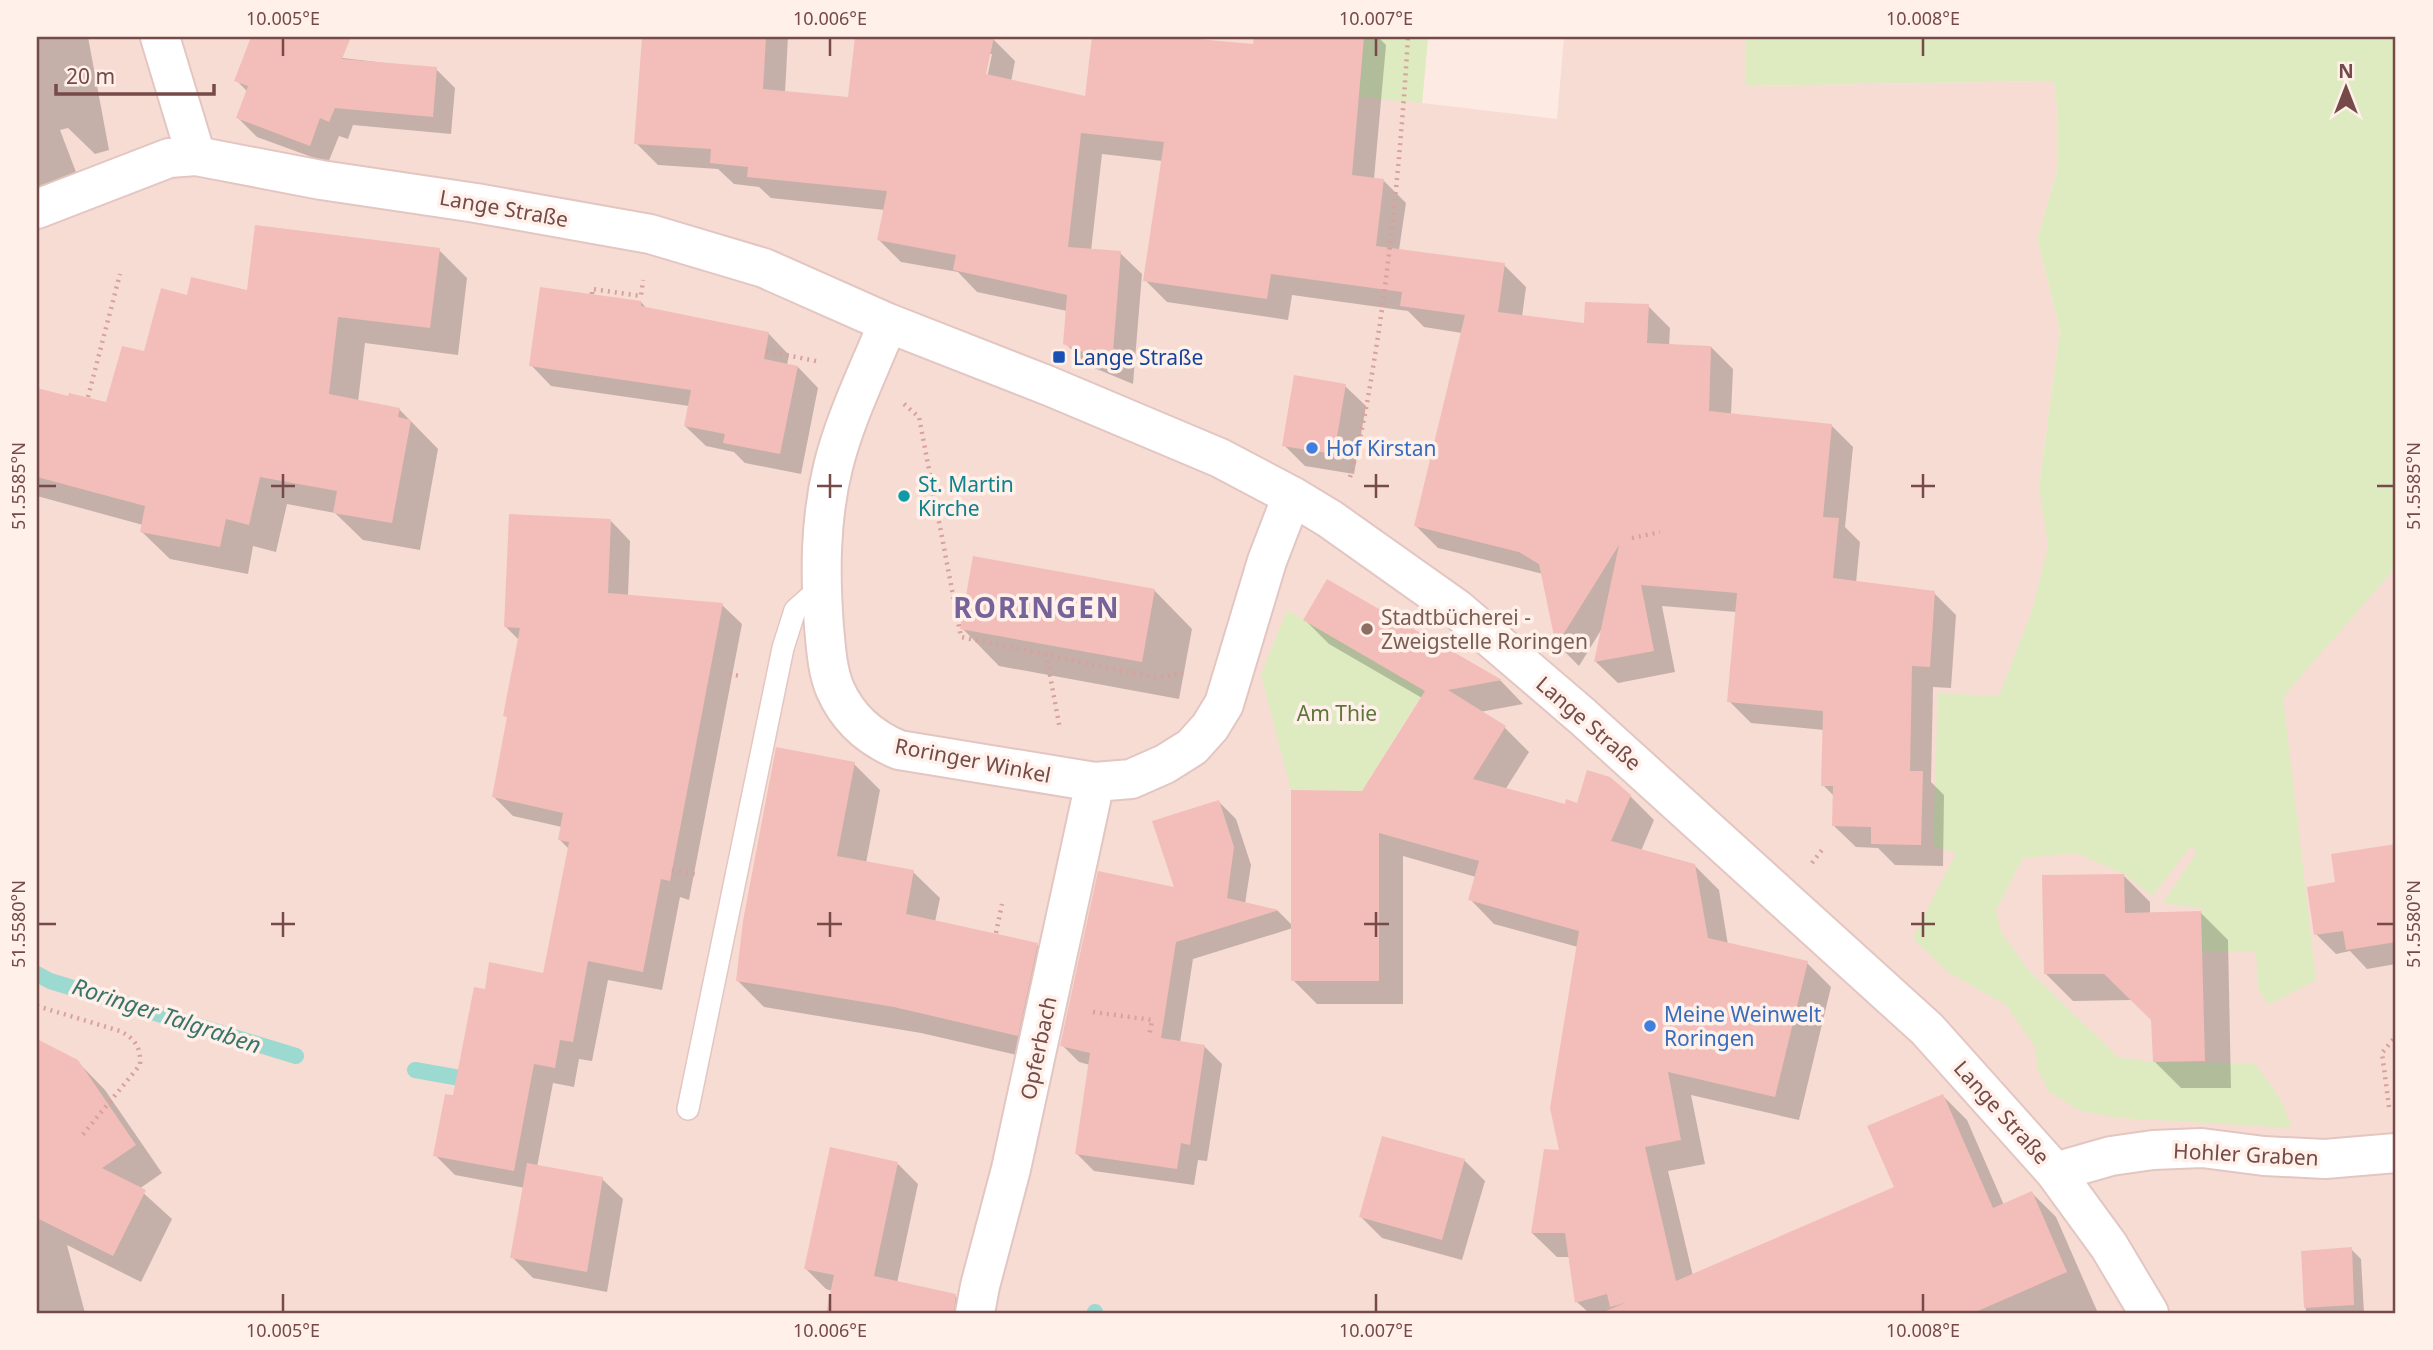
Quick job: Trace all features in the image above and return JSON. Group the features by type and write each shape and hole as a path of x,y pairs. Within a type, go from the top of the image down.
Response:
{"street":[{"path":"160,37 196,156"},
{"name":"Lange Straße","path":"37,209 169,158 196,156 321,180 476,203 650,234 764,268 888,323 1220,458 1330,519 1457,609 1686,809 1927,1029 2055,1172 2109,1245 2149,1313"},
{"name":"Roringer Winkel","path":"888,323 833,466 825,505 821,587 826,654 835,689 860,727 878,741 899,750 1095,782 1131,779 1165,764 1192,747 1210,727 1224,704 1267,561 1292,496"},
{"name":"Opferbach","path":"975,1313 1011,1169 1095,782"},
{"name":"Hohler Graben","path":"2055,1172 2111,1156 2153,1150 2202,1148 2264,1156 2325,1159 2395,1153"}],"lane":[{"path":"688,1109 783,648 794,610 821,587"}],"path":[{"path":"1330,519 1349,478 1366,417 1396,184 1408,37"},
{"path":"88,397 120,274"},
{"path":"868,372 919,418 961,637 1157,678 1195,670 1232,678"},
{"path":"1632,538 1660,531"},
{"path":"1045,654 1060,727"},
{"path":"1811,864 1822,850"},
{"path":"996,933 1002,904"},
{"path":"1047,1005 1152,1020 1149,1037"},
{"path":"37,1006 120,1031 138,1045 140,1065 80,1138"},
{"path":"2395,1153 2382,1053 2396,1036"}],"shaded area":[{"path":"37,37 1428,37 1422,103 1557,119 1564,37 1746,37 1747,86 2054,81 2058,118 2058,168 2037,239 2060,330 2039,486 2387,577 2396,567 2396,1313 37,1313"}],"green space":[{"path":"1364,37 1428,37 1422,103 1359,97"},
{"path":"1746,37 2396,37 2396,567 2283,697 2316,980 2268,1005 2258,988 2256,951 2202,952 2201,908 2163,903 2197,852 2191,846 2152,896 2124,874 2076,853 2023,858 1996,910 2001,932 2029,971 2118,1057 2153,1062 2255,1063 2280,1098 2292,1128 2120,1118 2081,1111 2049,1092 2038,1070 2035,1047 2006,1005 1948,972 1913,938 1956,853 1933,846 1938,693 1999,696 2032,611 2048,547 2039,486 2060,330 2037,239 2058,168 2058,118 2054,81 1746,86"},
{"name":"Am Thie","path":"1287,610 1424,691 1362,791 1291,790 1261,675"}],"building":[{"path":"251,37 351,37 342,59 437,67 433,117 335,108 329,122 320,118 310,146 236,118 248,86 234,81"},
{"path":"642,37 766,37 763,89 848,97 855,37 994,37 986,74 1085,96 1092,37 1176,37 1253,44 1254,37 1364,37 1352,175 1384,179 1376,246 1505,263 1498,312 1584,323 1585,302 1649,304 1647,343 1711,346 1709,411 1832,424 1823,517 1839,518 1833,578 1935,591 1930,667 1912,666 1910,771 1923,771 1921,845 1871,844 1871,827 1832,826 1833,786 1821,786 1823,711 1727,702 1737,593 1641,585 1654,651 1594,662 1619,545 1556,646 1539,564 1519,552 1414,526 1465,315 1400,306 1402,292 1271,274 1267,299 1143,281 1164,142 1081,133 1068,247 1121,251 1112,364 1063,344 1067,295 953,270 956,255 877,240 887,191 747,177 748,167 710,163 711,149 634,144"},
{"path":"255,225 440,248 430,328 338,317 329,394 400,408 398,417 411,420 392,523 333,513 337,491 260,477 249,525 226,519 220,547 140,532 145,506 37,477 37,388 106,402 122,346 144,351 161,288 187,295 191,277 247,290"},
{"path":"540,287 641,301 641,306 769,332 764,359 798,366 780,454 723,443 725,434 684,426 691,390 529,366"},
{"path":"1294,375 1346,384 1334,454 1282,446"},
{"path":"509,514 611,519 608,593 723,603 670,881 661,879 643,972 588,961 573,1042 560,1040 555,1068 534,1064 514,1171 433,1156 445,1094 453,1095 474,987 485,989 489,962 543,973 569,842 558,840 563,813 492,797 507,717 503,716 520,628 504,627"},
{"path":"973,556 1155,589 1142,662 960,629"},
{"path":"1327,579 1502,680 1448,690 1506,726 1473,779 1565,804 1566,799 1577,803 1587,770 1610,777 1631,795 1611,841 1695,864 1708,938 1808,961 1775,1097 1668,1072 1681,1140 1645,1147 1676,1281 1894,1187 1867,1126 1943,1094 1993,1208 2032,1191 2067,1272 1973,1313 1601,1313 1625,1303 1610,1307 1607,1294 1575,1303 1565,1233 1531,1233 1544,1149 1559,1150 1550,1108 1579,931 1468,900 1479,861 1379,833 1379,981 1291,981 1291,790 1362,791 1425,691 1303,620"},
{"path":"776,747 855,762 837,856 914,870 906,914 1038,943 1018,1036 894,1007 736,981 743,921"},
{"path":"1219,800 1234,847 1227,898 1279,910 1176,942 1161,1038 1205,1045 1190,1145 1181,1143 1177,1169 1075,1154 1090,1053 1060,1046 1098,871 1174,887 1152,821"},
{"path":"2396,844 2396,942 2346,950 2343,931 2314,935 2307,887 2335,882 2331,854"},
{"path":"2124,874 2125,913 2201,911 2205,1061 2153,1062 2151,1020 2104,974 2044,974 2042,875"},
{"path":"37,1039 78,1060 136,1145 102,1168 146,1190 113,1256 37,1218"},
{"path":"1382,1136 1465,1159 1442,1240 1359,1217"},
{"path":"830,1147 898,1162 874,1276 956,1294 954,1313 826,1313 834,1275 804,1269"},
{"path":"527,1163 603,1177 587,1272 510,1258"},
{"path":"2352,1247 2354,1305 2304,1308 2301,1251"}],"waterway":[{"name":"Roringer Talgraben","path":"37,974 50,981 296,1056"},
{"name":"Roringer Talgraben","path":"415,1070 477,1081"}],"place":[{"name":"Lange Straße","path":"1059,357"},
{"name":"Hof Kirstan","path":"1312,448"},
{"name":"St. Martin Kirche","path":"904,496"},
{"name":"Stadtbücherei - Zweigstelle Roringen","path":"1367,629"},
{"name":"Meine Weinwelt Roringen","path":"1650,1026"}],"district":[{"name":"RORINGEN","path":"1037,607"}]}
